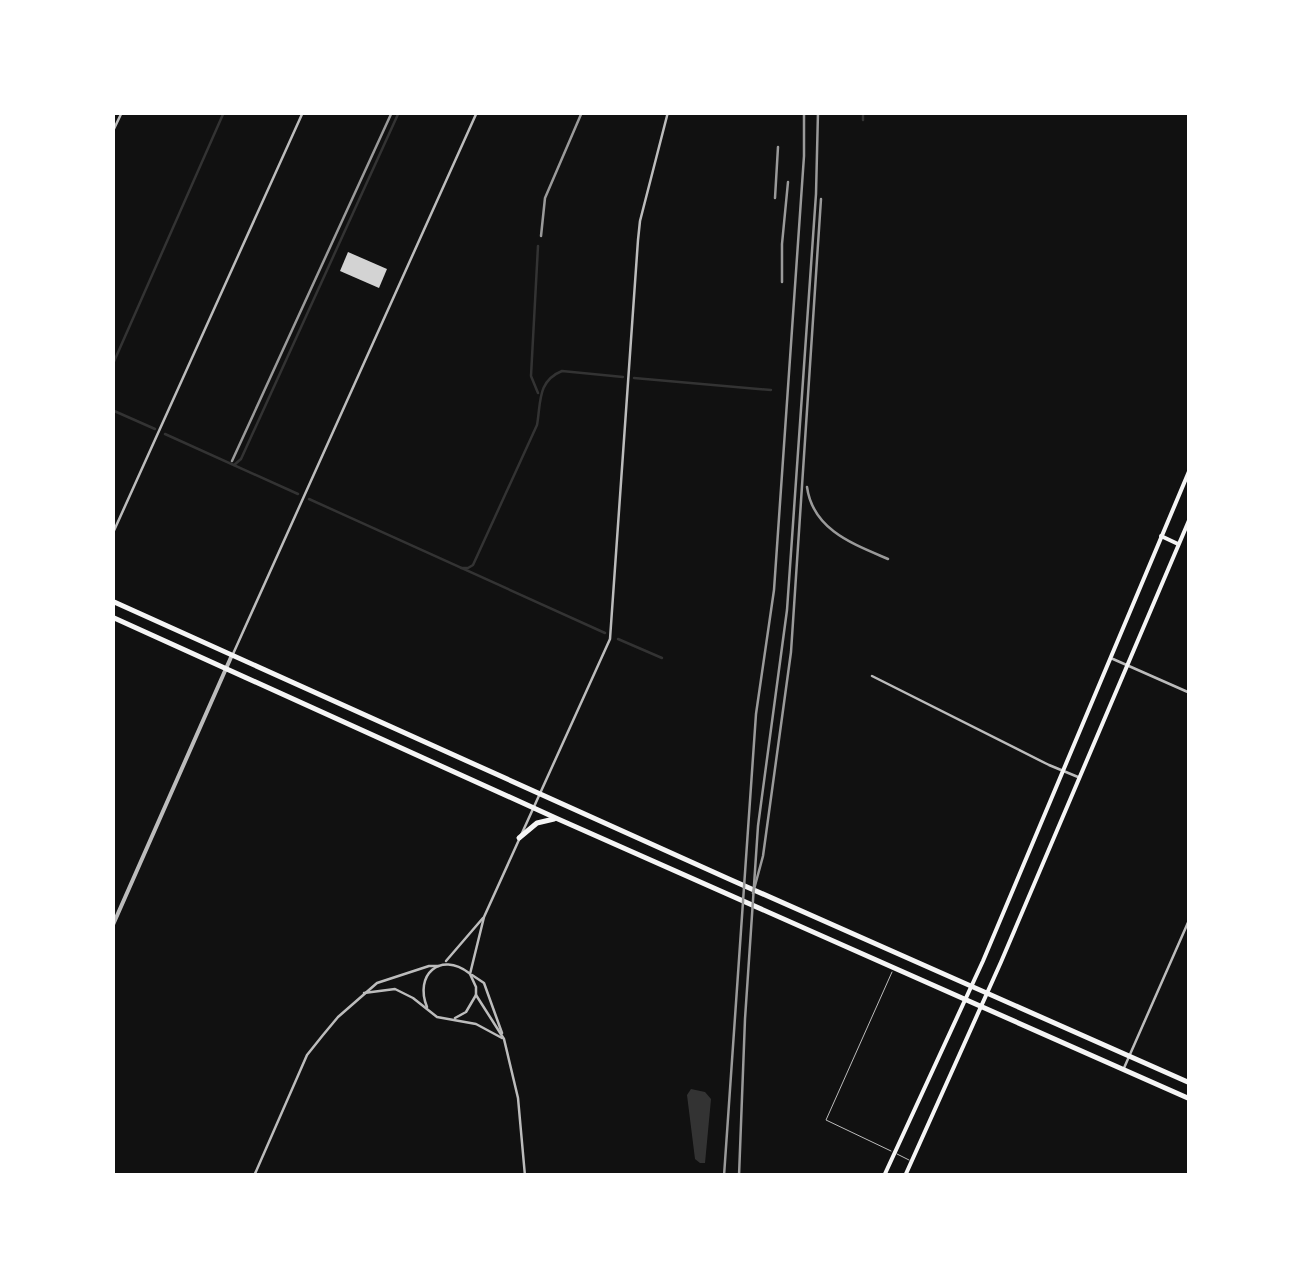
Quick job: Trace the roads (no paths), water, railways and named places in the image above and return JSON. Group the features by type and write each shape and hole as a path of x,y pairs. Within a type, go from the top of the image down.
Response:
{"main road":[{"path":"884,1176 972,986 1190,469"},
{"path":"905,1176 1190,518"},
{"path":"1161,536 1178,544"},
{"path":"112,600 842,930 1190,1082"},
{"path":"112,617 1190,1099"},
{"path":"380,738 386,725"},
{"path":"519,838 537,822 558,819"},
{"path":"656,862 662,849"},
{"path":"836,943 842,930"}],"street":[{"path":"112,133 122,112"},
{"path":"112,535 303,112"},
{"path":"112,927 476,112"},
{"path":"504,1039 476,995 470,974 484,917 610,638 638,236 668,112"},
{"path":"1110,657 1190,693"},
{"path":"872,676 1080,777"},
{"path":"428,1010 423,986 430,972 484,917"},
{"path":"1123,1070 1190,918"},
{"path":"254,1176 307,1055 338,1017 377,983 441,965 461,967 484,983 504,1039 518,1098 525,1176"},
{"path":"363,994 395,989 438,1017 476,1024 504,1039"},
{"path":"449,1019 466,1012 476,995"}],"lane":[{"path":"894,968 826,1120 912,1161"}],"waterway":[{"path":"112,366 224,112"},
{"path":"234,465 241,459 399,112"},
{"path":"863,112 863,120"},
{"path":"538,246 531,376 538,393"},
{"path":"461,568 473,565 537,425 548,381 562,371 623,377"},
{"path":"634,378 771,390"},
{"path":"112,410 155,429"},
{"path":"165,434 298,494"},
{"path":"309,499 605,633"},
{"path":"618,639 662,658"}],"tram line":[{"path":"739,1176 758,826 787,610 816,194 818,112"}],"railway":[{"path":"232,461 392,112"},
{"path":"541,236 545,198 582,112"},
{"path":"724,1176 756,714 774,590 804,112"},
{"path":"775,198 778,147"},
{"path":"782,282 788,182"},
{"path":"753,893 763,856 791,652 821,199"},
{"path":"807,487 811,502 826,525 888,559"}]}
